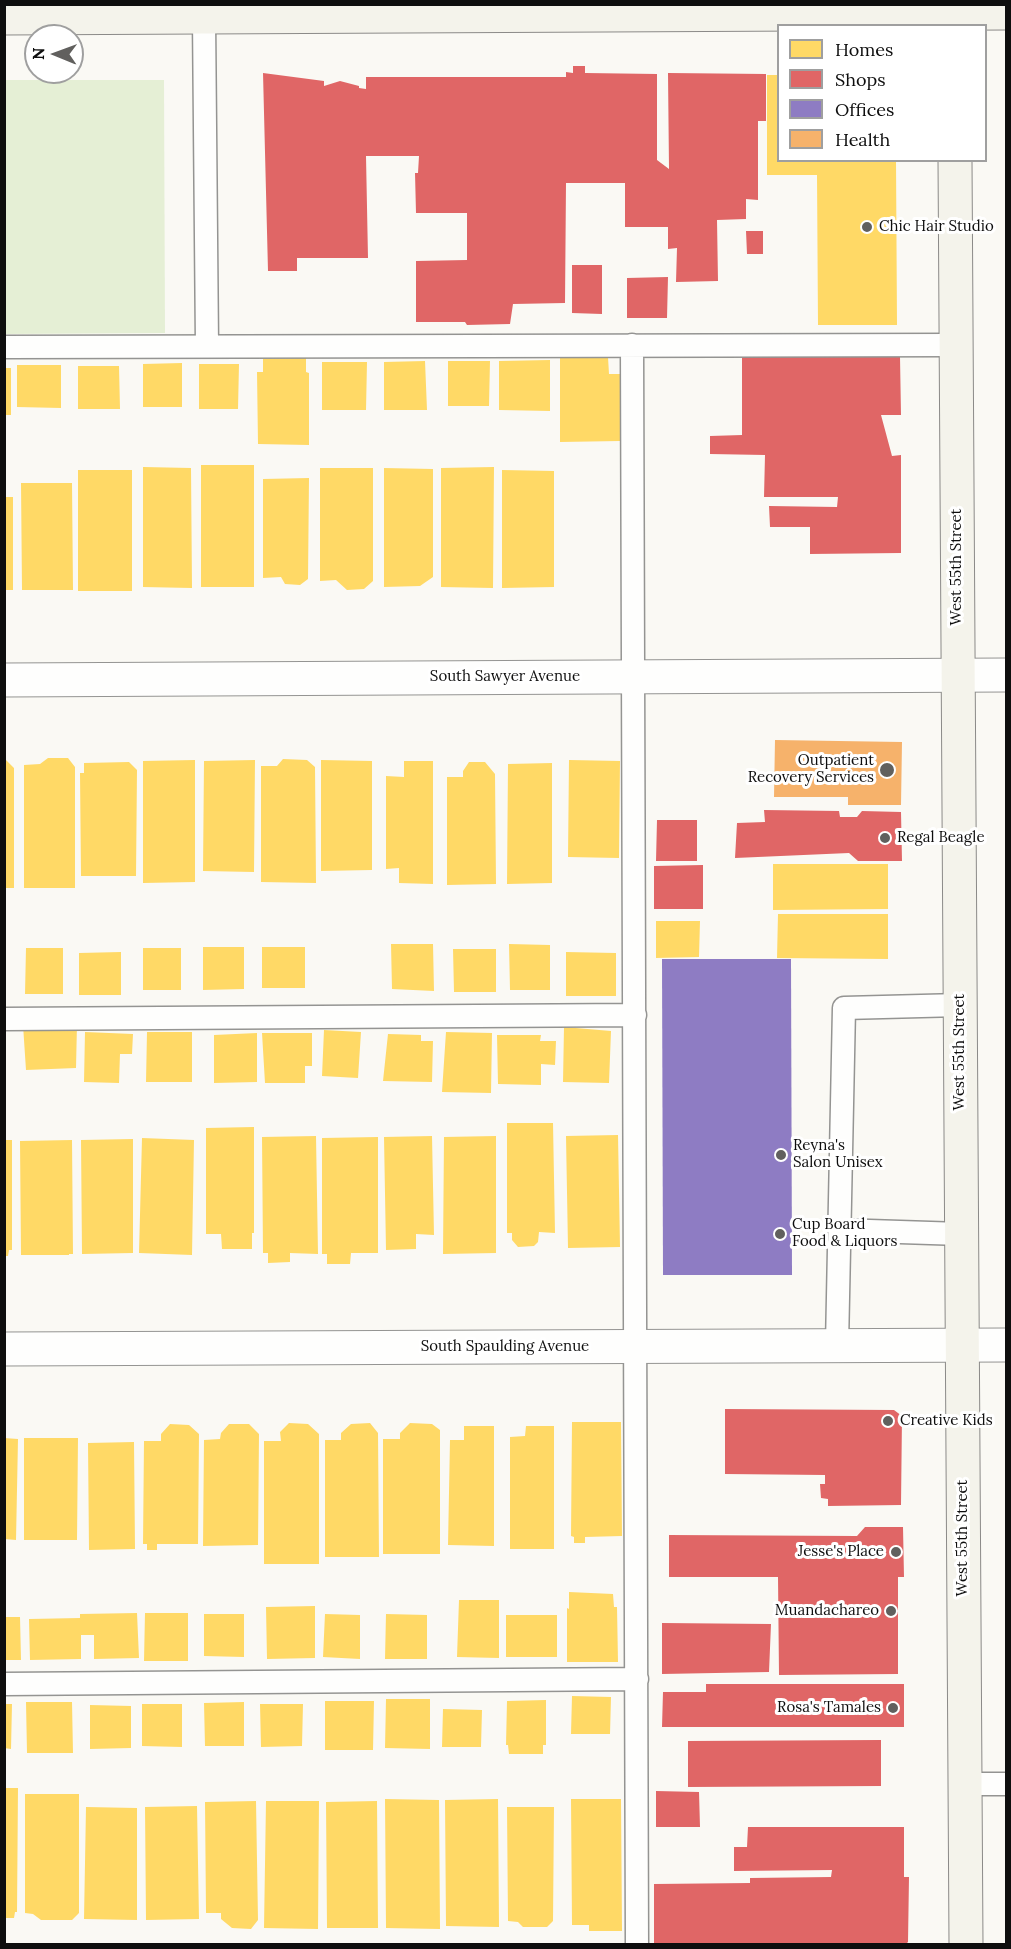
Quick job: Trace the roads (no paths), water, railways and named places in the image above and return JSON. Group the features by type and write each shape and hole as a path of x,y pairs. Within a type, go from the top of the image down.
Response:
{"main road":[{"path":"4,18 204,18 296,10 676,9 1006,13"},
{"name":"West 55th Street","path":"955,162 966,1944"}],"street":[{"name":"South Sawyer Avenue","path":"4,680 1006,675"},
{"name":"South Spaulding Avenue","path":"4,1349 1006,1345"}],"lane":[{"path":"204,18 207,346"},
{"path":"632,345 637,1944"},
{"path":"4,347 955,345"},
{"path":"837,1345 844,1008 960,1005"},
{"path":"4,1019 635,1015"},
{"path":"839,1230 961,1234"},
{"path":"4,1684 636,1679"},
{"path":"964,1784 1006,1784"}],"place":[{"name":"Chic Hair Studio","path":"867,227"},
{"name":"Outpatient Recovery Services","path":"887,770"},
{"name":"Regal Beagle","path":"885,838"},
{"name":"Reyna's Salon Unisex","path":"781,1155"},
{"name":"Cup Board Food & Liquors","path":"780,1234"},
{"name":"Creative Kids","path":"888,1421"},
{"name":"Jesse's Place","path":"896,1552"},
{"name":"Muandachareo","path":"891,1611"},
{"name":"Rosa's Tamales","path":"893,1708"}]}
